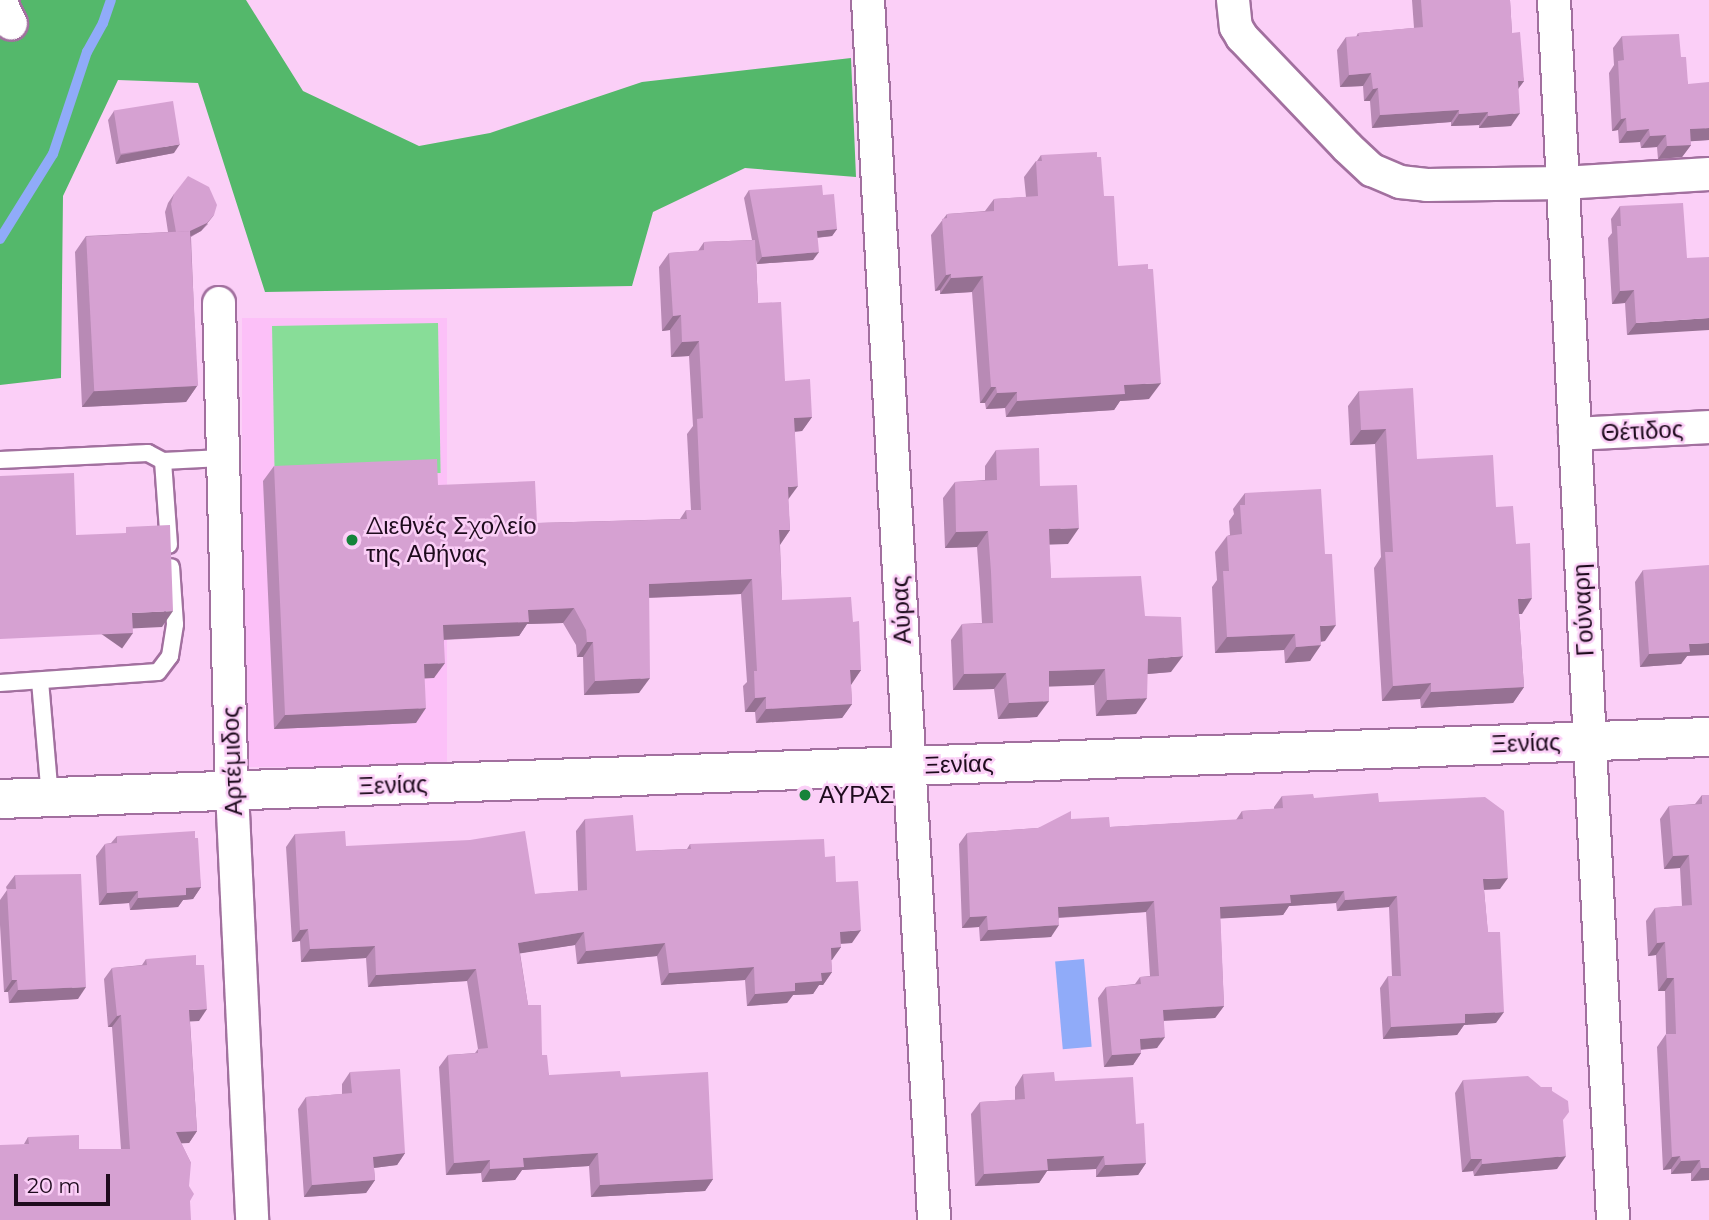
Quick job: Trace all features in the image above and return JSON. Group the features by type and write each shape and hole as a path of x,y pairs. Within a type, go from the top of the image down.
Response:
{"street":[{"name":"Αύρας","path":"868,0 934,1220"},
{"path":"1233,0 1236,27 1242,37 1372,170 1400,181 1427,185 1563,183 1709,174"},
{"name":"Γούναρη","path":"1554,0 1613,1220"},
{"name":"Αρτέμιδος","path":"219,303 232,791 252,1220"},
{"name":"Θέτιδος","path":"1575,434 1709,427"},
{"name":"Ξενίας","path":"0,799 1709,737"}],"lane":[{"path":"0,460 148,453 163,461 222,458"},
{"path":"0,683 158,672 170,656 175,624 163,461"},
{"path":"40,681 50,798"}],"shaded area":[{"name":"Διεθνές Σχολείο της Αθήνας","path":"242,318 447,318 447,767 242,767"}],"green space":[{"path":"0,0 246,0 303,91 419,146 490,133 642,82 851,58 856,177 745,168 653,212 632,286 265,292 198,83 118,80 63,196 61,378 0,385"},
{"path":"438,323 441,473 275,476 272,326"}],"water":[{"path":"1084,959 1092,1047 1063,1049 1055,962"}],"building":[{"path":"1421,0 1510,0 1512,33 1520,32 1524,81 1518,81 1520,113 1488,116 1488,112 1459,114 1459,110 1380,115 1378,88 1373,89 1371,73 1349,75 1346,37 1359,36 1358,33 1423,27"},
{"path":"1679,34 1681,57 1686,57 1688,84 1709,82 1709,128 1690,129 1691,145 1667,146 1666,135 1650,136 1649,129 1627,131 1626,118 1621,119 1618,61 1624,60 1622,36"},
{"path":"173,101 180,144 121,154 114,110"},
{"path":"1097,152 1097,157 1101,157 1104,196 1114,196 1118,266 1148,264 1148,269 1153,269 1161,383 1124,385 1125,394 1017,401 1017,392 997,393 996,387 991,387 983,276 951,278 951,274 946,275 942,219 947,218 947,214 994,211 994,199 1038,196 1036,161 1042,161 1041,155"},
{"path":"188,176 209,187 217,205 214,215 207,223 190,231 176,232 171,204 174,194"},
{"path":"822,185 823,195 834,194 837,229 817,231 819,252 762,257 749,190"},
{"path":"1683,203 1687,258 1709,257 1709,318 1636,323 1634,290 1620,291 1617,226 1621,226 1620,206"},
{"path":"190,231 198,386 94,391 86,236"},
{"path":"755,240 758,303 781,302 785,381 810,379 812,417 794,418 798,486 788,487 790,530 779,530 782,600 851,597 853,622 859,621 861,670 850,670 852,704 766,709 766,697 755,698 754,671 757,671 752,579 649,584 650,678 595,681 593,642 587,642 586,630 574,608 528,610 529,622 443,625 445,663 424,664 426,708 285,715 274,466 437,459 438,485 535,481 537,523 687,519 686,510 701,510 697,419 703,418 699,341 682,342 681,315 673,316 669,253 704,250 704,242"},
{"path":"1413,388 1417,459 1493,455 1496,507 1513,506 1516,544 1530,543 1532,598 1518,599 1524,687 1431,692 1431,683 1393,686 1385,552 1393,552 1386,429 1361,430 1359,391"},
{"path":"1039,448 1040,486 1077,485 1079,528 1049,529 1051,578 1141,576 1145,616 1181,617 1183,656 1148,659 1147,698 1107,700 1105,669 1049,671 1049,701 1009,703 1006,673 964,674 962,624 993,623 991,572 988,531 956,532 955,482 997,480 996,450"},
{"path":"74,473 76,535 126,533 126,527 170,525 173,611 132,613 133,633 0,639 0,476"},
{"path":"1321,489 1325,554 1332,554 1336,625 1320,626 1321,645 1296,647 1295,634 1227,637 1223,571 1229,571 1227,536 1242,534 1240,505 1245,505 1245,493"},
{"path":"1709,565 1709,643 1689,644 1690,652 1649,654 1643,570"},
{"path":"1378,793 1379,802 1485,797 1504,811 1508,878 1483,879 1488,932 1500,932 1504,1012 1465,1014 1465,1023 1391,1027 1388,976 1401,976 1397,896 1345,900 1344,891 1290,895 1291,903 1220,907 1224,1006 1163,1010 1165,1037 1140,1039 1141,1053 1112,1055 1106,987 1141,984 1140,977 1159,976 1154,901 1058,907 1059,925 988,930 987,916 970,917 967,833 1038,828 1071,811 1071,819 1109,817 1110,827 1243,819 1242,811 1283,808 1282,796 1313,794 1314,798"},
{"path":"1702,795 1709,795 1709,1168 1701,1168 1700,1160 1681,1161 1680,1156 1672,1157 1666,1034 1676,1034 1674,978 1667,978 1665,942 1657,943 1655,908 1692,905 1689,855 1673,856 1669,806 1702,804"},
{"path":"633,815 636,851 691,849 690,844 824,839 825,857 835,856 836,882 858,881 861,930 840,932 841,947 831,948 832,972 821,973 822,981 795,983 795,991 755,994 754,967 669,973 665,943 586,951 584,932 518,943 528,1005 541,1005 542,1055 547,1055 549,1075 620,1071 621,1077 708,1072 713,1179 600,1185 598,1153 523,1158 524,1167 490,1169 490,1160 454,1163 448,1055 478,1053 478,1049 488,1048 476,969 376,975 375,946 310,949 308,929 300,930 295,834 345,831 346,846 470,840 525,831 535,894 587,890 585,819"},
{"path":"195,831 195,838 198,838 201,887 186,888 186,895 138,898 138,891 107,893 105,844 117,843 117,836"},
{"path":"81,874 86,987 18,990 17,980 12,980 7,889 16,889 15,875"},
{"path":"196,955 196,965 204,965 207,1009 189,1010 197,1131 176,1132 191,1163 189,1186 194,1194 190,1201 191,1220 0,1220 0,1145 29,1144 28,1137 79,1135 79,1149 130,1149 121,1015 117,1016 112,968 147,965 146,959"},
{"path":"400,1069 405,1153 373,1157 375,1180 312,1185 306,1097 352,1093 350,1072"},
{"path":"1054,1072 1055,1081 1133,1077 1136,1124 1144,1123 1146,1163 1105,1165 1104,1156 1047,1159 1048,1170 984,1174 980,1102 1025,1099 1023,1074"},
{"path":"1528,1076 1541,1087 1552,1087 1552,1091 1568,1101 1569,1112 1563,1120 1566,1156 1482,1164 1482,1159 1471,1159 1463,1080"}],"waterway":[{"path":"0,239 53,154 87,52 103,23 111,0"}],"place":[{"name":"Διεθνές Σχολείο της Αθήνας","path":"352,540"},
{"name":"ΑΥΡΑΣ","path":"805,795"}]}
